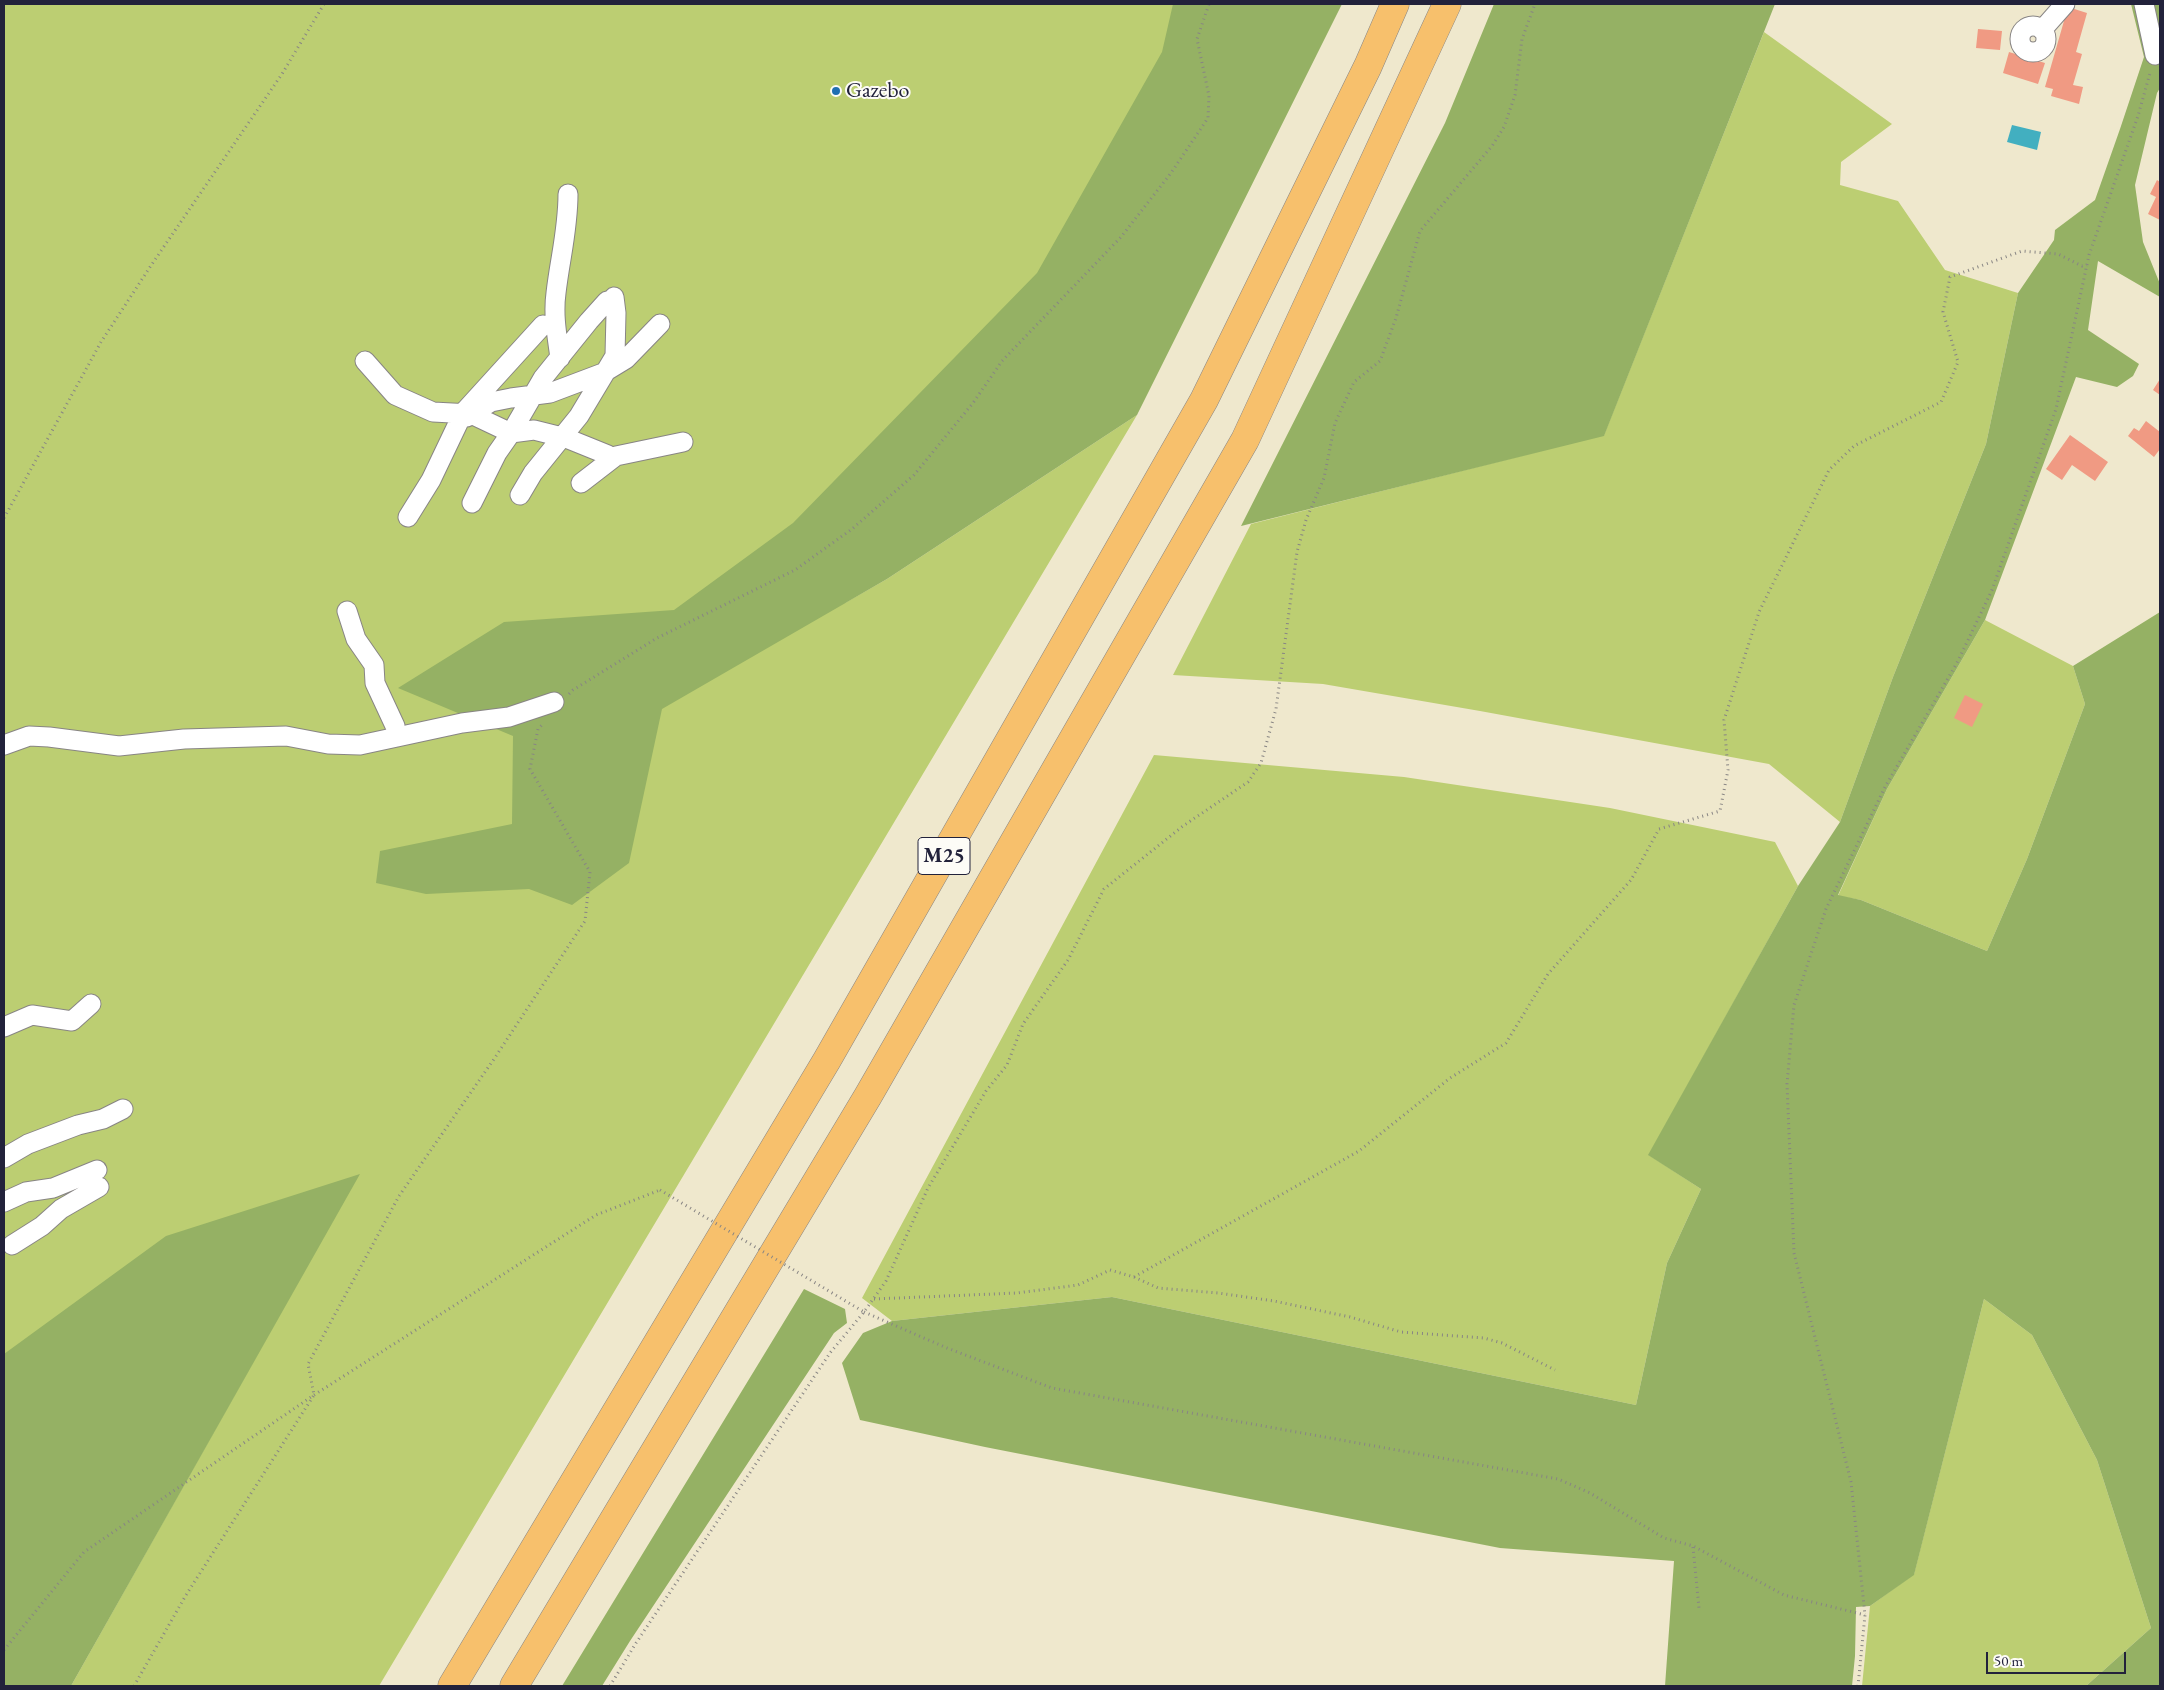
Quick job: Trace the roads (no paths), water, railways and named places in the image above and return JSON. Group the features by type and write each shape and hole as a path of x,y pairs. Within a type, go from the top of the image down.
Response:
{"highway":[{"name":"M25","path":"452,1686 827,1060 1204,400 1368,66 1395,4"},
{"name":"M25","path":"514,1686 868,1096 1245,440 1447,4"}],"lane":[{"path":"2042,30 2064,4"},
{"path":"2144,4 2155,55"},
{"path":"560,358 555,324 556,294 568,222 568,194"},
{"path":"472,503 497,453 533,395 588,322 611,299 616,333 615,356 603,373 590,399 563,437 533,473 520,495"},
{"path":"465,416 492,402 550,394 603,373 626,359 660,324"},
{"path":"408,518 431,480 465,416 499,372 543,325"},
{"path":"365,361 395,395 433,412 465,416 511,433 534,430 563,437 608,455"},
{"path":"581,484 616,456 683,442"},
{"path":"347,611 356,639 374,665 374,682 395,726"},
{"path":"4,745 29,736 118,746 184,739 286,736 328,744 360,745 462,724 510,717 560,699"},
{"path":"4,1027 32,1015 72,1021 91,1004"},
{"path":"4,1158 28,1144 78,1125 103,1119 123,1109"},
{"path":"4,1202 26,1192 98,1178 42,1226 12,1245"}],"water":[{"path":"2012,125 2041,132 2037,150 2007,142"}],"place":[{"name":"Gazebo","path":"836,91"}]}
